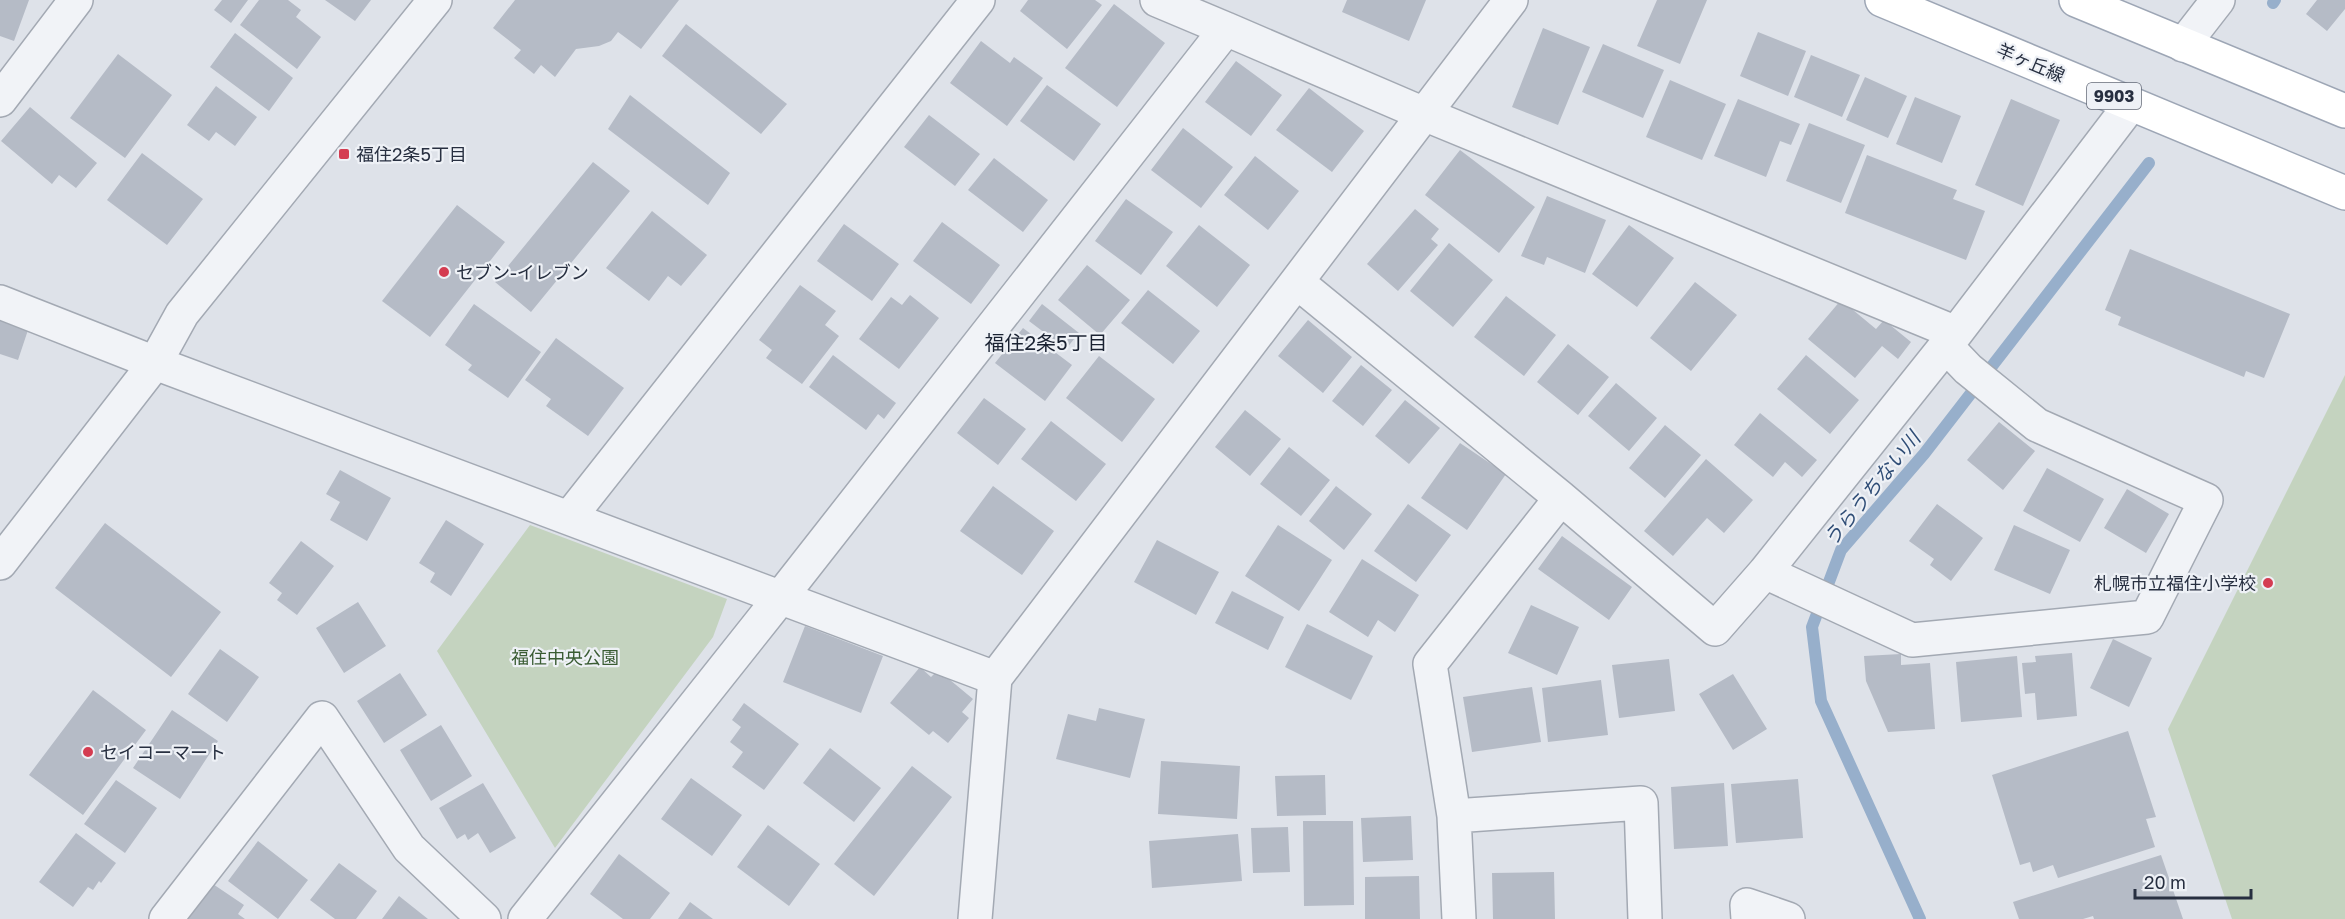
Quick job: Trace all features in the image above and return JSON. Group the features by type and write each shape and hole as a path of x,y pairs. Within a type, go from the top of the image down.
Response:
{"main road":[{"name":"羊ヶ丘線","path":"1882,0 2345,194"},
{"path":"2076,0 2345,111"}],"street":[{"path":"3,92 76,0"},
{"path":"0,563 155,363 182,314 435,0"},
{"path":"569,518 978,0"},
{"path":"1157,0 1424,114 1956,349 2014,406 2037,424 2206,500 2147,617 1912,640 1765,572"},
{"path":"975,919 995,678 1511,0"},
{"path":"2183,45 2218,0"},
{"path":"525,919 1226,29"},
{"path":"1297,282 1561,498 1715,628 1956,349 2131,104"},
{"path":"0,302 155,363 995,678"},
{"path":"1459,919 1454,816 1430,664 1561,498"},
{"path":"166,919 322,718 409,848 484,919"},
{"path":"1454,816 1641,803 1644,919"},
{"path":"1748,919 1747,905 1788,919"}],"green space":[{"name":"札幌市立福住小学校","path":"2345,375 2345,919 2232,919 2168,729"},
{"name":"福住中央公園","path":"530,525 727,599 713,637 555,848 437,651"}],"building":[{"path":"0,0 29,0 14,41 0,36"},
{"path":"222,0 248,0 231,23 214,10"},
{"path":"259,0 288,0 301,10 296,17 321,37 297,69 240,25"},
{"path":"325,0 371,0 355,21"},
{"path":"515,0 679,0 641,49 618,32 611,41 599,46 576,49 555,77 541,65 534,74 514,58 521,50 493,28"},
{"path":"1028,0 1095,0 1102,5 1067,49 1020,11"},
{"path":"1347,0 1426,0 1409,41 1342,12"},
{"path":"1657,0 1707,0 1680,64 1637,46"},
{"path":"2317,0 2345,0 2345,9 2327,31 2306,14"},
{"path":"1114,4 1165,43 1117,107 1065,68"},
{"path":"686,24 787,104 761,134 662,56"},
{"path":"1543,28 1590,47 1558,125 1512,107"},
{"path":"1758,32 1806,51 1788,96 1740,76"},
{"path":"235,33 293,78 269,111 210,67"},
{"path":"981,41 1010,63 1014,57 1043,78 1007,126 950,83"},
{"path":"1603,44 1664,70 1643,118 1582,92"},
{"path":"118,54 172,95 125,158 70,118"},
{"path":"1811,55 1860,75 1842,117 1794,97"},
{"path":"1236,61 1282,95 1251,136 1205,102"},
{"path":"1865,77 1907,96 1888,138 1846,120"},
{"path":"1670,80 1726,104 1702,160 1646,137"},
{"path":"1047,85 1101,124 1074,161 1020,121"},
{"path":"216,86 257,117 235,146 216,132 209,141 187,125"},
{"path":"1309,88 1364,131 1332,172 1276,130"},
{"path":"630,95 730,173 708,205 608,129"},
{"path":"1915,97 1961,116 1942,163 1896,144"},
{"path":"1738,99 1800,124 1791,145 1780,141 1766,177 1714,156"},
{"path":"2011,99 2060,120 2023,206 1975,185"},
{"path":"30,107 97,163 76,188 59,175 52,184 1,141"},
{"path":"929,115 980,154 955,186 904,147"},
{"path":"1809,123 1865,145 1841,203 1786,181"},
{"path":"1183,128 1233,167 1201,208 1151,170"},
{"path":"1460,150 1535,207 1499,253 1425,195"},
{"path":"142,153 203,199 167,245 107,200"},
{"path":"1867,155 1957,190 1953,199 1985,211 1966,260 1845,213"},
{"path":"1255,156 1299,191 1268,230 1224,195"},
{"path":"994,158 1048,200 1023,232 968,190"},
{"path":"593,162 630,191 531,312 495,282"},
{"path":"1547,196 1606,220 1585,273 1547,257 1544,265 1521,256"},
{"path":"1126,199 1173,232 1141,275 1095,241"},
{"name":"セブン-イレブン","path":"457,205 505,242 430,337 382,301"},
{"path":"1415,209 1439,229 1431,239 1438,245 1398,291 1367,264"},
{"path":"652,211 707,255 681,286 668,276 649,301 606,268"},
{"path":"942,222 1000,265 971,304 913,261"},
{"path":"844,224 899,264 872,301 817,261"},
{"path":"1199,225 1250,265 1217,307 1166,266"},
{"path":"1629,225 1674,258 1637,307 1592,274"},
{"path":"1449,243 1493,280 1453,327 1410,291"},
{"path":"2130,249 2290,314 2264,378 2246,371 2244,377 2118,325 2121,317 2105,310"},
{"path":"1087,265 1130,300 1100,335 1058,300"},
{"path":"1695,282 1737,315 1691,371 1650,338"},
{"path":"800,285 836,311 825,325 839,336 802,384 766,358 772,350 759,340"},
{"path":"1148,290 1200,331 1173,364 1121,323"},
{"path":"910,295 939,318 899,369 859,339 891,297 902,305"},
{"path":"1506,296 1556,335 1524,376 1474,337"},
{"path":"1841,300 1876,329 1884,320 1911,342 1898,359 1882,346 1855,378 1808,339"},
{"path":"474,304 541,352 508,398 468,370 472,365 445,345"},
{"path":"1042,304 1079,333 1066,349 1029,321"},
{"path":"0,314 30,324 18,360 0,354"},
{"path":"1308,320 1352,357 1323,393 1278,356"},
{"path":"1023,328 1072,365 1045,401 995,363"},
{"path":"556,338 624,388 588,436 546,406 551,399 525,380"},
{"path":"1568,344 1609,377 1578,415 1537,382"},
{"path":"833,355 896,403 884,419 878,414 866,430 809,387"},
{"path":"1806,355 1859,400 1830,434 1777,389"},
{"path":"1099,356 1155,399 1122,442 1066,398"},
{"path":"1361,365 1392,390 1363,426 1332,401"},
{"path":"1616,383 1657,418 1629,451 1588,416"},
{"path":"984,398 1026,429 998,465 957,433"},
{"path":"1405,400 1440,428 1409,464 1375,436"},
{"path":"1245,410 1281,439 1250,476 1215,447"},
{"path":"1760,413 1817,460 1802,477 1785,462 1773,477 1734,445"},
{"path":"1051,421 1106,464 1076,501 1021,459"},
{"path":"1999,422 2035,451 2003,490 1967,460"},
{"path":"1665,425 1701,455 1665,498 1629,468"},
{"path":"1460,443 1506,474 1467,530 1421,498"},
{"path":"1289,447 1330,480 1301,516 1260,484"},
{"path":"1706,459 1753,500 1724,533 1707,518 1673,556 1644,531"},
{"path":"2047,468 2104,499 2080,542 2023,511"},
{"path":"340,470 391,498 367,541 330,520 340,502 326,494"},
{"path":"993,486 1054,531 1022,575 960,531"},
{"path":"1336,486 1372,514 1344,550 1309,521"},
{"path":"2127,489 2169,514 2146,553 2104,528"},
{"path":"1408,504 1451,535 1416,582 1374,551"},
{"path":"1937,504 1983,538 1951,581 1930,565 1934,559 1909,541"},
{"path":"446,520 484,544 451,596 430,582 435,573 419,563"},
{"path":"105,523 221,612 171,677 55,588"},
{"path":"1278,525 1332,560 1299,611 1245,576"},
{"path":"2014,525 2070,550 2050,594 1994,570"},
{"path":"1562,536 1632,587 1609,620 1538,569"},
{"path":"1157,540 1219,572 1196,615 1134,582"},
{"path":"301,541 334,566 297,615 277,600 282,593 269,583"},
{"path":"1362,559 1419,595 1395,632 1378,620 1368,637 1329,612"},
{"path":"1232,591 1284,617 1268,650 1215,623"},
{"path":"358,602 386,646 344,673 316,628"},
{"path":"1531,605 1579,627 1557,675 1508,653"},
{"path":"1307,624 1373,656 1351,700 1285,667"},
{"path":"805,626 883,656 861,713 783,682"},
{"path":"2113,639 2152,658 2129,707 2090,688"},
{"path":"220,649 259,677 227,722 188,694"},
{"path":"2072,653 2077,716 2037,720 2035,693 2025,694 2022,663 2036,662 2035,656"},
{"path":"1901,654 1901,665 1930,663 1935,729 1888,732 1866,681 1864,656"},
{"path":"2017,656 2022,717 1961,722 1956,662"},
{"path":"1669,659 1675,711 1619,718 1612,665"},
{"path":"920,667 931,677 938,670 973,699 962,712 969,718 948,743 933,731 929,735 890,703"},
{"path":"400,673 427,715 384,743 357,701"},
{"path":"1733,674 1767,729 1733,750 1699,694"},
{"path":"1601,680 1608,735 1548,742 1542,688"},
{"path":"1532,687 1541,742 1472,752 1463,697"},
{"name":"セイコーマート","path":"93,690 146,730 83,815 29,775"},
{"path":"744,703 799,744 764,790 732,767 743,752 730,742 741,727 732,720"},
{"path":"1099,708 1145,719 1130,778 1056,759 1068,714 1096,721"},
{"path":"172,710 218,741 180,799 133,768"},
{"path":"441,725 472,776 431,801 400,750"},
{"path":"2128,731 2156,817 2146,819 2155,847 2058,878 2053,865 2033,872 2030,862 2020,865 1992,775"},
{"path":"830,748 881,788 854,822 803,783"},
{"path":"1161,761 1240,766 1237,819 1158,814"},
{"path":"912,766 952,797 874,896 834,864"},
{"path":"1325,775 1326,815 1277,816 1275,776"},
{"path":"691,778 742,815 712,856 661,819"},
{"path":"1798,779 1803,838 1736,843 1731,784"},
{"path":"116,780 157,808 125,853 84,824"},
{"path":"483,783 516,838 490,853 478,833 468,840 465,834 457,839 439,808"},
{"path":"1724,783 1728,846 1674,849 1671,787"},
{"path":"1411,816 1413,860 1363,862 1361,818"},
{"path":"1303,821 1353,821 1354,905 1304,906"},
{"path":"768,825 820,864 789,906 737,867"},
{"path":"1288,827 1290,872 1253,873 1251,828"},
{"path":"76,833 116,863 93,890 88,887 73,907 39,882"},
{"path":"1238,834 1242,881 1152,888 1149,841"},
{"path":"258,841 308,880 278,919 228,881"},
{"path":"619,854 670,893 650,919 623,919 590,894"},
{"path":"2161,855 2183,919 2094,919 2093,916 2083,919 2019,919 2013,902"},
{"path":"339,863 377,891 356,919 335,919 310,900"},
{"path":"1554,872 1555,919 1493,919 1492,873"},
{"path":"201,876 244,905 238,914 245,919 188,919 177,912"},
{"path":"1419,876 1420,919 1365,919 1365,877"},
{"path":"399,896 428,919 382,919"},
{"path":"690,902 713,919 678,919"}],"waterway":[{"name":"うらうちない川","path":"1920,919 1821,701 1812,627 1841,550 1924,454 2149,163"}],"place":[{"name":"福住2条5丁目","path":"344,154"},
{"name":"セブン-イレブン","path":"444,272"},
{"name":"札幌市立福住小学校","path":"2268,583"},
{"name":"セイコーマート","path":"88,752"}],"district":[{"name":"福住2条5丁目","path":"1046,342"}]}
